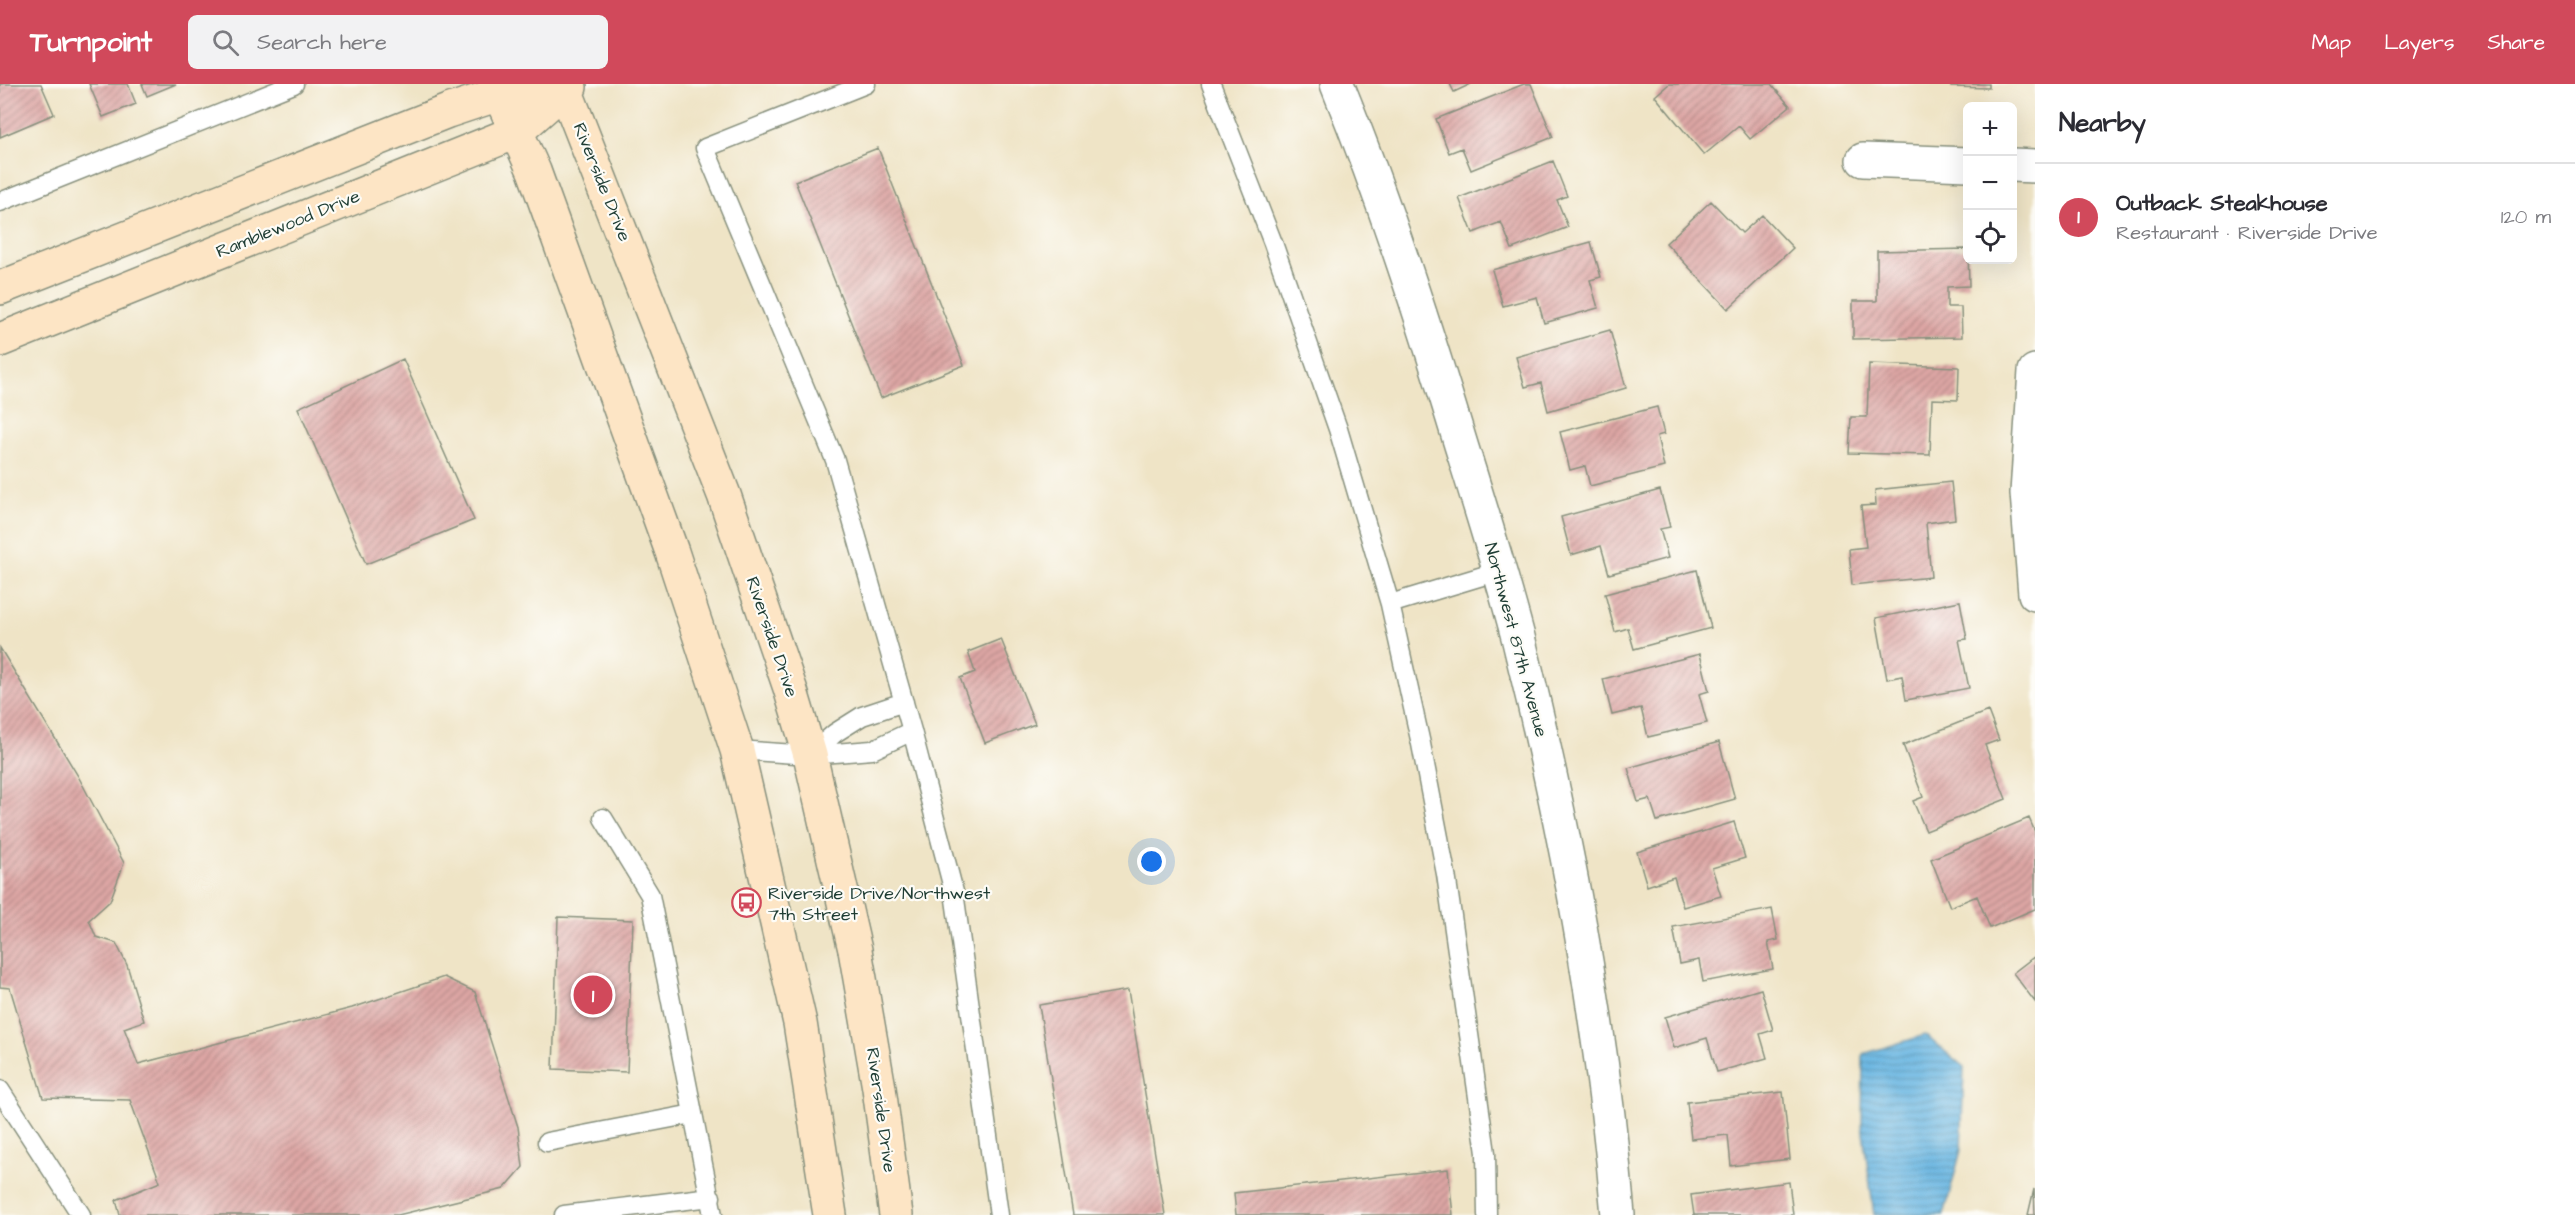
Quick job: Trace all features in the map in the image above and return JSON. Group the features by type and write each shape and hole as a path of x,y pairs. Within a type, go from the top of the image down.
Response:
{"street":[{"name":"Northwest 87th Avenue","path":"1337,84 1367,156 1432,349 1517,635 1551,780 1583,948 1613,1152 1618,1215"},
{"path":"0,288 448,111 497,89 569,86"},
{"name":"Ramblewood Drive","path":"0,340 516,132 569,86"},
{"name":"Riverside Drive","path":"569,86 724,495 790,688 810,755 855,950 879,1088 896,1215"},
{"path":"497,89 534,171 672,552 737,750 800,1023 830,1215"},
{"path":"1863,160 1963,164"},
{"path":"2017,165 2035,166"},
{"path":"2035,371 2027,493 2035,594"}],"lane":[{"path":"0,202 294,84"},
{"path":"866,84 705,148 836,460 912,731 954,892 999,1215"},
{"path":"1211,84 1273,243 1334,418 1390,604 1421,744 1446,874 1486,1153 1486,1215"},
{"path":"1390,604 1499,571"},
{"path":"810,755 835,733 862,716 904,702"},
{"path":"737,750 810,755 872,750 912,731"},
{"path":"564,1215 712,1206 650,895 603,818"},
{"path":"0,1090 81,1215"},
{"path":"546,1142 693,1114"}],"water":[{"path":"1925,1035 1964,1067 1961,1150 1944,1215 1874,1215 1862,1124 1863,1054"}],"building":[{"path":"0,84 41,84 54,114 0,137"},
{"path":"89,84 128,84 136,104 103,117"},
{"path":"142,84 176,84 147,96"},
{"path":"1450,84 1471,84 1454,92"},
{"path":"1524,84 1531,84 1553,137 1471,170 1462,148 1449,153 1436,119"},
{"path":"1669,84 1771,84 1790,106 1750,139 1739,126 1704,155 1655,96"},
{"path":"1951,84 1989,84 1989,88 1951,87"},
{"path":"878,148 964,365 881,398 795,181"},
{"path":"1553,161 1567,196 1557,200 1568,227 1512,249 1501,222 1473,233 1459,198"},
{"path":"1711,201 1742,233 1762,215 1793,248 1728,309 1666,243"},
{"path":"1591,242 1601,277 1590,280 1598,308 1544,323 1537,297 1503,306 1492,270"},
{"path":"1963,249 1963,264 1968,264 1969,286 1947,287 1947,307 1961,307 1962,337 1853,339 1853,301 1877,301 1877,251"},
{"path":"1610,330 1626,388 1548,411 1541,383 1525,387 1516,357"},
{"path":"403,359 474,520 366,564 298,408"},
{"path":"1869,364 1959,367 1958,400 1932,399 1930,455 1849,453 1851,417 1867,417"},
{"path":"1657,407 1664,434 1657,436 1664,467 1590,486 1585,466 1570,470 1560,432"},
{"path":"1951,482 1955,519 1926,523 1931,577 1852,585 1849,549 1866,547 1861,506 1876,505 1875,490"},
{"path":"1660,490 1670,527 1660,529 1668,558 1609,574 1601,546 1571,555 1561,517"},
{"path":"1697,570 1711,628 1634,649 1628,628 1615,632 1605,594"},
{"path":"1960,601 1967,639 1959,640 1969,688 1906,700 1902,676 1887,679 1876,618"},
{"path":"1001,639 1035,724 985,743 960,678 975,672 968,652"},
{"path":"0,648 78,776 124,863 110,901 89,920 96,937 116,943 127,965 144,1021 124,1028 138,1064 352,1008 444,977 475,992 518,1127 523,1167 504,1189 398,1215 120,1215 116,1200 160,1182 130,1100 43,1098 10,988 0,987"},
{"path":"1700,654 1709,691 1699,694 1707,723 1648,737 1641,708 1612,715 1603,679"},
{"path":"1988,711 1999,740 1985,745 2006,799 1926,831 1913,801 1923,797 1903,745"},
{"path":"1719,742 1735,799 1657,821 1650,799 1638,802 1628,768"},
{"path":"2029,818 2035,832 2035,909 1990,928 1977,896 1950,907 1931,859"},
{"path":"1734,822 1745,858 1712,868 1721,896 1683,907 1674,877 1647,886 1637,852"},
{"path":"1772,909 1778,940 1768,942 1773,969 1703,982 1699,960 1680,964 1673,927"},
{"path":"558,917 633,920 627,1072 553,1069"},
{"path":"2035,956 2035,1002 2013,973"},
{"path":"1761,989 1773,1030 1760,1034 1767,1058 1717,1072 1707,1038 1674,1048 1665,1017"},
{"path":"1128,990 1165,1215 1073,1215 1039,1005"},
{"path":"1783,1092 1790,1159 1731,1166 1728,1135 1691,1139 1687,1102"},
{"path":"1448,1169 1453,1215 1236,1215 1234,1193"},
{"path":"1789,1182 1793,1215 1694,1215 1691,1195"},
{"path":"2034,1189 2035,1215 2028,1215"}],"place":[{"name":"Riverside Drive/Northwest 7th Street","path":"747,903"},
{"name":"Outback Steakhouse","path":"593,995"}]}
